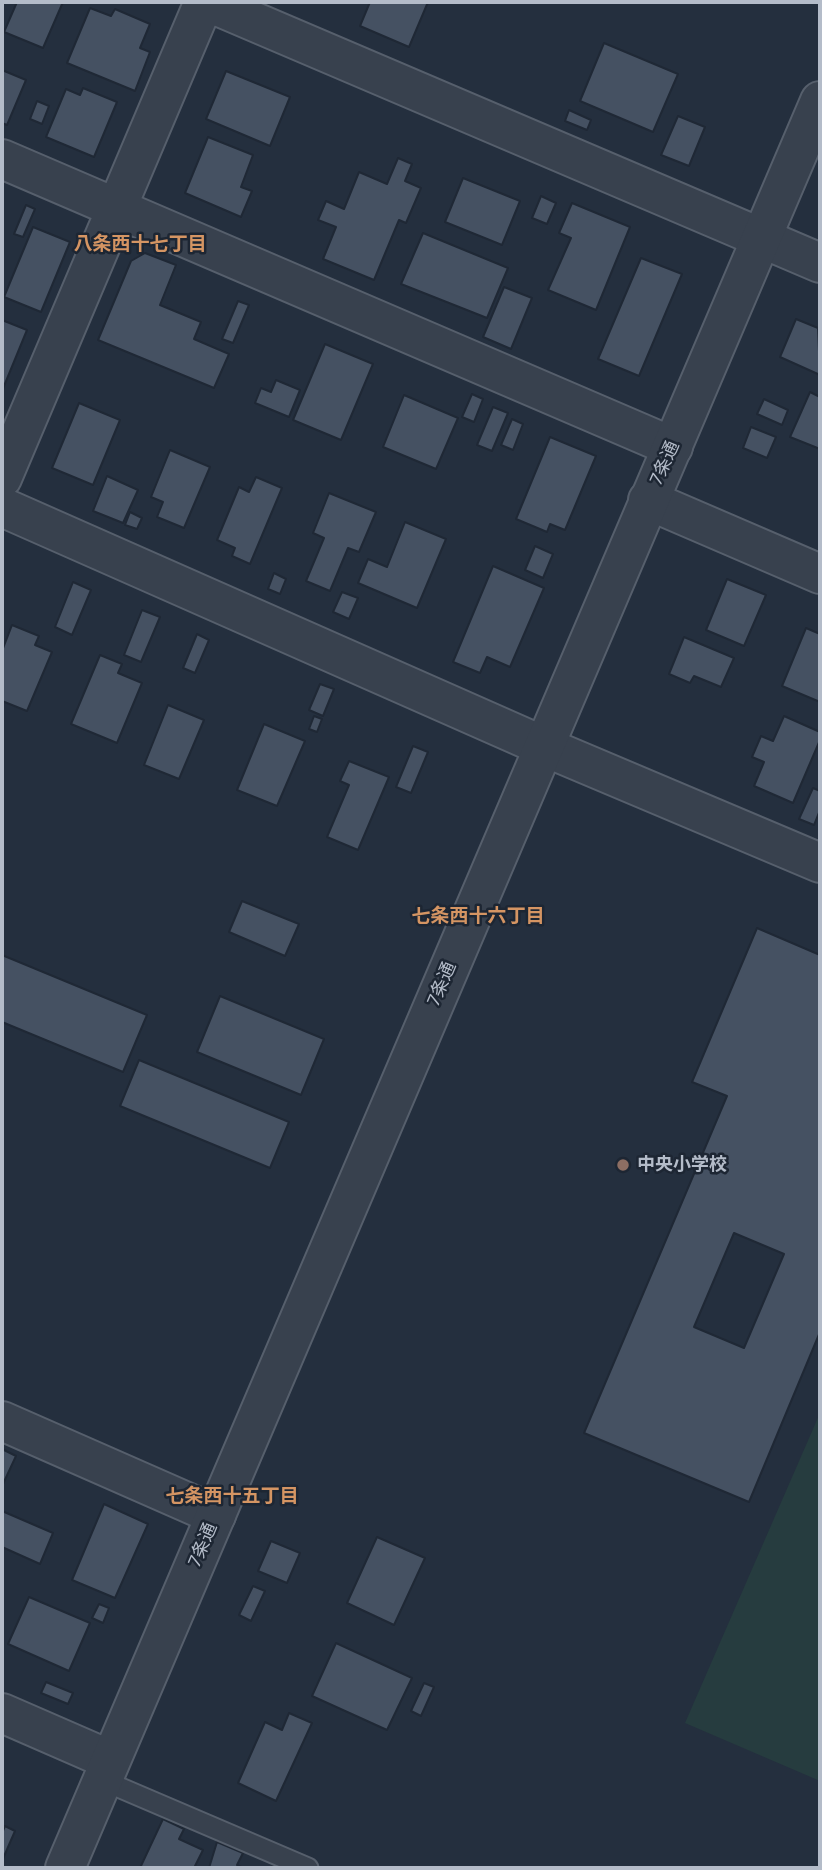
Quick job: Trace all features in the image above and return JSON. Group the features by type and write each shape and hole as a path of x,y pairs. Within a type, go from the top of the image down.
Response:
{"street":[{"path":"2,478 206,2 820,263"},
{"name":"7条通","path":"65,1868 820,101"},
{"path":"2,159 673,447"},
{"path":"648,500 820,574"},
{"path":"2,507 543,746 820,863"},
{"path":"2,1421 216,1515"},
{"path":"2,1713 106,1770"}],"lane":[{"path":"106,1770 308,1868"}],"green space":[{"path":"820,1413 820,1781 685,1723"}],"building":[{"path":"17,2 63,2 43,48 4,32"},
{"path":"370,2 428,2 409,47 360,26"},
{"path":"90,8 111,16 115,9 150,24 140,48 150,52 135,91 67,63"},
{"path":"604,43 678,74 653,132 580,101"},
{"path":"2,70 26,80 7,125 2,123"},
{"path":"226,71 290,97 270,146 206,119"},
{"path":"83,88 117,102 94,157 46,137 66,89 80,95"},
{"path":"37,101 49,106 42,124 30,119"},
{"path":"569,110 591,120 587,130 565,121"},
{"path":"678,116 705,127 689,166 661,155"},
{"path":"208,137 253,155 241,187 252,191 241,217 185,193"},
{"path":"398,158 412,164 405,181 421,188 406,223 399,220 374,280 323,259 336,227 318,220 326,201 344,209 359,172 387,184"},
{"path":"463,178 520,201 502,245 445,222"},
{"path":"541,196 556,203 547,224 532,218"},
{"path":"572,203 630,227 596,310 548,290 571,238 559,233"},
{"path":"26,205 35,209 23,237 14,234"},
{"path":"33,227 70,242 41,312 4,297"},
{"path":"423,233 508,268 487,318 401,284"},
{"path":"145,253 176,265 160,305 201,322 194,339 229,354 214,388 98,340 131,261"},
{"path":"641,258 682,274 639,376 598,359"},
{"path":"504,287 532,298 511,349 483,337"},
{"path":"238,301 249,305 233,343 222,339"},
{"path":"796,319 818,328 820,375 780,357"},
{"path":"2,320 27,330 2,391"},
{"path":"325,344 373,364 341,440 293,420"},
{"path":"276,380 300,390 289,417 255,403 261,388 271,392"},
{"path":"810,392 820,397 820,449 790,437"},
{"path":"472,394 483,399 474,422 462,417"},
{"path":"404,395 458,418 436,469 383,447"},
{"path":"764,399 788,410 782,425 757,414"},
{"path":"79,403 120,420 93,485 52,468"},
{"path":"493,407 508,413 492,451 477,445"},
{"path":"512,419 523,424 513,450 501,445"},
{"path":"751,427 776,437 767,458 743,448"},
{"path":"550,437 596,456 565,530 550,524 547,532 516,519"},
{"path":"170,450 210,467 184,528 157,517 163,502 151,497"},
{"path":"107,476 138,490 123,523 93,511"},
{"path":"256,477 282,488 250,564 232,556 235,548 217,540 239,487 249,492"},
{"path":"329,493 376,512 359,552 348,548 330,591 306,581 324,538 313,533"},
{"path":"130,512 142,518 137,529 125,525"},
{"path":"405,522 446,539 417,608 358,583 368,559 387,567"},
{"path":"535,546 553,554 543,578 525,570"},
{"path":"493,566 544,588 510,667 487,657 480,673 453,662"},
{"path":"274,573 286,579 280,594 268,589"},
{"path":"727,579 766,595 744,646 706,630"},
{"path":"73,582 91,590 72,635 55,627"},
{"path":"342,592 358,598 349,619 333,612"},
{"path":"142,610 160,617 141,662 124,655"},
{"path":"12,625 39,636 35,645 52,652 27,711 2,701 2,651"},
{"path":"806,628 820,634 820,702 782,686"},
{"path":"197,634 209,640 195,673 183,668"},
{"path":"684,637 734,658 721,687 694,676 690,683 669,674"},
{"path":"100,655 122,664 118,673 142,683 117,743 71,724"},
{"path":"320,684 334,689 323,716 309,710"},
{"path":"168,705 204,720 179,779 144,765"},
{"path":"314,716 322,719 317,732 309,729"},
{"path":"784,716 820,732 820,740 793,803 754,786 764,762 752,757 761,736 773,741"},
{"path":"264,724 305,741 277,806 237,790"},
{"path":"413,746 428,752 411,793 396,787"},
{"path":"349,761 389,777 358,850 327,837 349,785 340,781"},
{"path":"813,788 820,791 820,810 814,825 799,819"},
{"path":"242,901 299,924 285,956 229,932"},
{"path":"757,928 820,955 820,1332 749,1502 584,1433 727,1096 692,1082","holes":["734,1233 784,1254 744,1348 694,1327"]},
{"path":"2,955 147,1015 123,1072 2,1022"},
{"path":"220,996 324,1039 301,1095 197,1052"},
{"path":"139,1060 289,1122 270,1168 120,1106"},
{"path":"2,1449 16,1456 3,1484 2,1484"},
{"path":"104,1504 148,1524 115,1598 72,1580"},
{"path":"2,1511 53,1533 40,1564 2,1547"},
{"path":"377,1537 425,1558 394,1625 347,1603"},
{"path":"271,1541 300,1553 287,1583 258,1571"},
{"path":"253,1586 265,1591 251,1621 239,1615"},
{"path":"29,1597 90,1623 69,1671 8,1644"},
{"path":"99,1604 109,1608 103,1623 92,1618"},
{"path":"336,1643 412,1678 387,1730 312,1696"},
{"path":"46,1682 73,1693 68,1704 41,1693"},
{"path":"424,1683 434,1687 421,1716 411,1711"},
{"path":"289,1713 312,1723 276,1801 238,1783 265,1722 282,1730"},
{"path":"163,1819 184,1829 179,1839 203,1850 194,1868 140,1868"},
{"path":"5,1826 15,1831 2,1861 2,1833"},
{"path":"217,1842 243,1853 237,1865 243,1868 209,1868"}],"place":[{"name":"中央小学校","path":"623,1165"}],"district":[{"name":"八条西十七丁目","path":"140,244"},
{"name":"七条西十六丁目","path":"478,916"},
{"name":"七条西十五丁目","path":"232,1496"}]}
